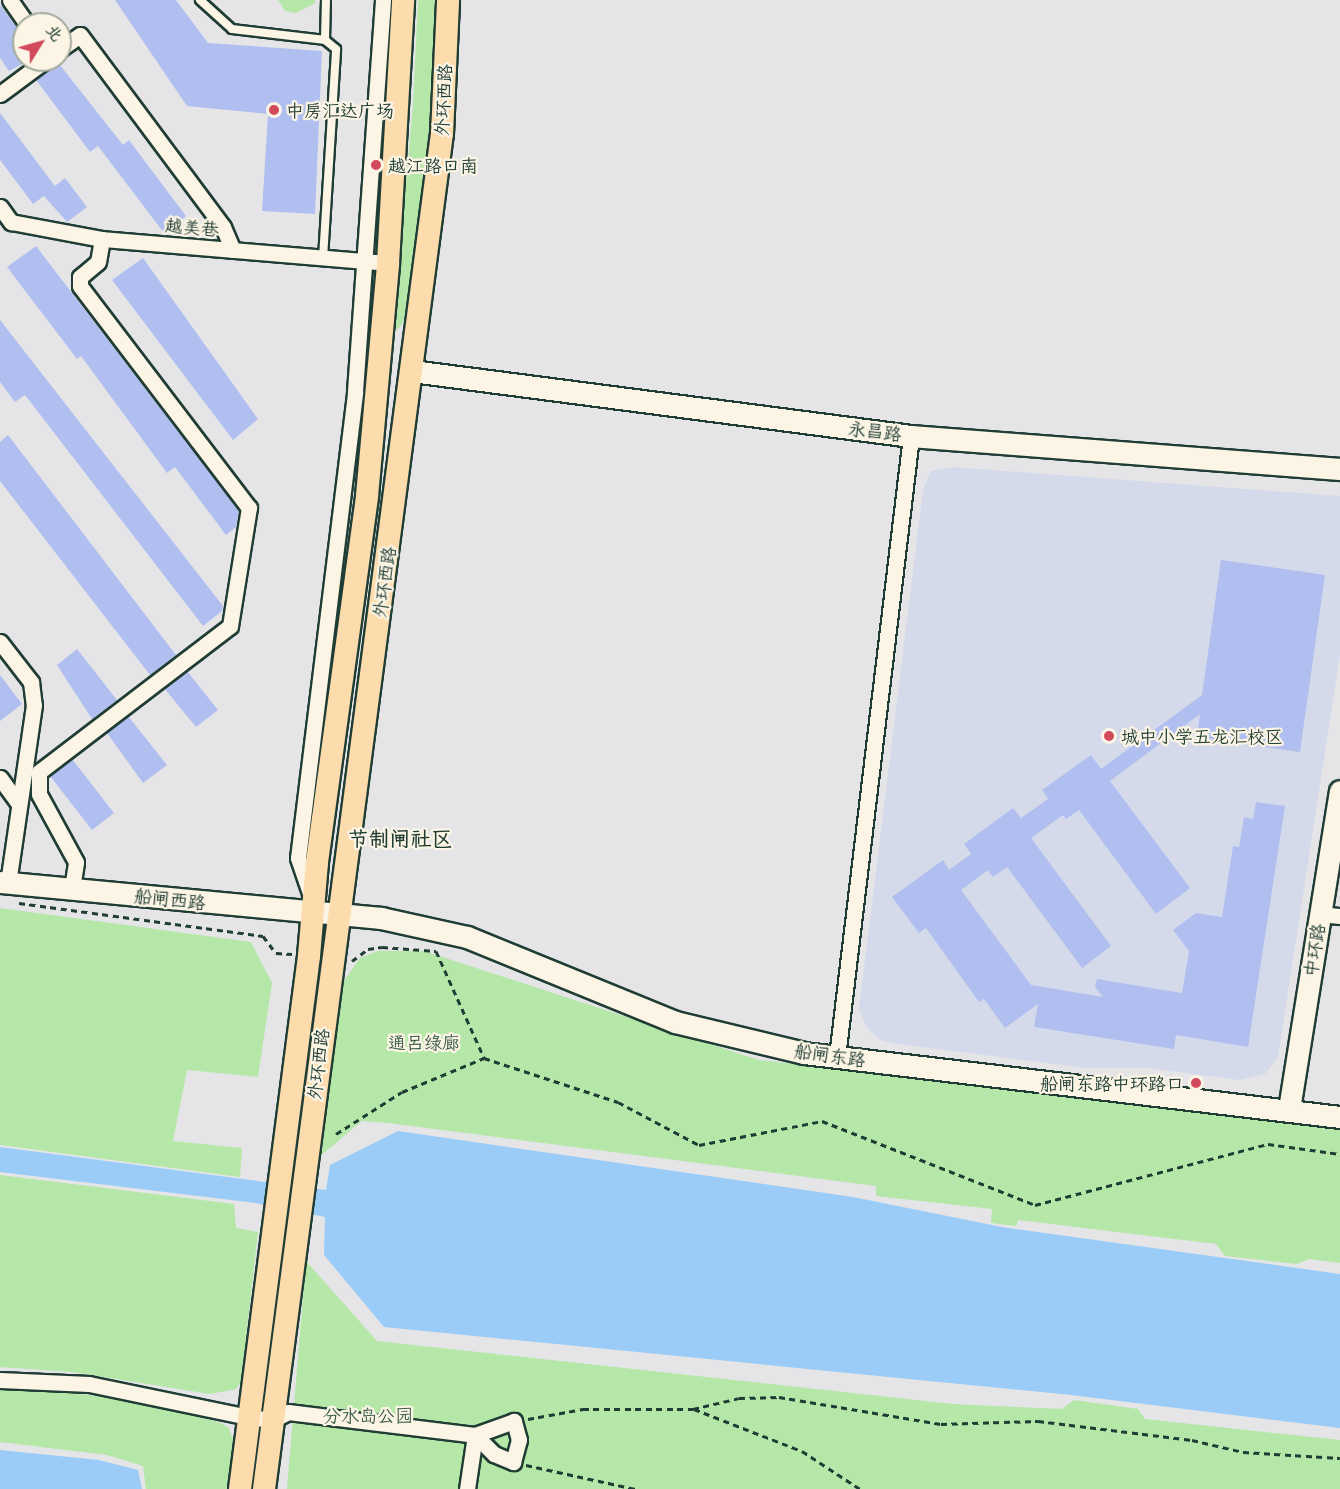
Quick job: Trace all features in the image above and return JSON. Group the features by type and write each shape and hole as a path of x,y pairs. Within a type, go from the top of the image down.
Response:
{"main road":[{"name":"外环西路","path":"273,1420 305,1163 320,958 312,908 367,496 388,263 403,0"},
{"name":"外环西路","path":"248,1417 281,1161 320,958 339,915 442,134 448,0"},
{"path":"240,1489 248,1417"},
{"path":"264,1489 273,1420"}],"street":[{"path":"312,908 298,858 344,492 383,0"},
{"path":"72,40 80,34 223,227 233,250"},
{"path":"0,94 30,72"},
{"name":"越美巷","path":"0,207 6,227 102,239 388,263"},
{"path":"72,888 76,862 39,794 39,772 230,626 249,508 80,286 80,277 98,262 102,239"},
{"name":"永昌路","path":"412,371 911,436 1340,469"},
{"path":"837,1057 911,436"},
{"path":"0,642 31,682 34,705 6,889"},
{"path":"0,778 19,804"},
{"name":"中环路","path":"1289,1109 1330,915 1340,791"},
{"name":"船闸西路","path":"6,889 72,888 312,908 339,915"},
{"name":"船闸东路","path":"339,915 381,918 467,937 675,1022 804,1053 1289,1109 1340,1117"},
{"path":"0,1380 89,1384 248,1417 273,1420 288,1412 475,1435 514,1421 519,1440 513,1462 494,1454 475,1435"},
{"path":"467,1489 475,1435"}],"lane":[{"path":"200,0 232,29 325,40 336,49 323,259"},
{"path":"325,40 326,0"}],"path":[{"path":"6,889 264,936 276,952 352,961 368,950 382,947 436,951 484,1058"},
{"path":"336,1134 402,1092 484,1058 618,1102 699,1144 822,1120 1035,1205 1268,1144 1340,1154"},
{"path":"514,1421 583,1409 693,1409 739,1398 778,1397 941,1424 1038,1421 1192,1440 1243,1452 1340,1458"},
{"path":"693,1409 802,1450 860,1489"},
{"path":"513,1462 635,1489"}],"shaded area":[{"name":"城中小学五龙汇校区","path":"952,467 1340,496 1340,655 1278,1057 1265,1074 1239,1080 1147,1068 1086,1068 897,1044 880,1040 867,1028 859,1009 923,490 931,471"}],"green space":[{"path":"278,0 315,0 315,3 296,13 285,11"},
{"path":"418,0 437,0 431,124 413,265 403,323 397,330 393,326 413,105"},
{"path":"0,908 251,942 272,983 258,1077 187,1070 173,1141 242,1148 240,1177 0,1145"},
{"name":"通吕绿廊","path":"378,951 424,951 759,1060 1340,1128 1340,1263 1309,1259 1297,1264 1225,1256 1216,1244 1018,1220 1016,1226 991,1223 992,1209 876,1196 876,1186 388,1123 362,1121 318,1158 343,982 360,958"},
{"path":"0,1175 234,1204 236,1228 258,1232 241,1381 236,1389 210,1394 72,1372 0,1367"},
{"name":"分水岛公园","path":"306,1261 377,1341 953,1404 1062,1409 1074,1400 1138,1409 1145,1419 1340,1440 1340,1489 287,1489"},
{"path":"0,1386 138,1400 221,1423 229,1428 235,1445 228,1489 146,1489 143,1466 107,1455 0,1442"}],"water":[{"path":"398,1131 853,1197 1002,1227 1340,1274 1340,1428 1071,1395 384,1327 324,1255 325,1217 256,1203 0,1172 0,1147 326,1190 330,1165"},
{"path":"0,1450 99,1460 138,1470 142,1489 0,1489"}],"building":[{"name":"中房汇达广场","path":"115,0 176,0 208,43 322,51 315,214 262,211 268,114 187,106"},
{"path":"0,5 12,21 12,69 9,71 0,58"},
{"path":"44,72 65,72 123,145 129,140 186,216 164,233 98,146 90,152 36,80"},
{"path":"0,113 55,186 65,178 87,207 67,222 44,196 33,204 0,160"},
{"path":"36,246 239,511 236,527 226,535 175,467 167,473 81,356 77,359 7,267"},
{"path":"143,258 258,419 233,440 112,280"},
{"path":"0,320 223,606 222,611 203,626 25,395 15,402 0,382"},
{"path":"8,435 176,655 150,675 0,481 0,442"},
{"path":"1221,560 1325,575 1300,752 1197,737 1200,714 1110,781 1190,888 1156,914 1079,810 1066,819 1063,815 1031,838 1111,946 1082,968 1007,867 993,877 988,870 961,890 1031,985 1103,997 1095,987 1097,979 1182,993 1189,951 1173,930 1196,913 1222,917 1233,846 1239,847 1244,817 1253,819 1256,802 1285,806 1248,1047 1176,1035 1174,1049 1034,1027 1038,1004 1005,1028 984,999 979,1002 926,928 919,933 892,897 943,860 949,870 971,854 964,844 1013,808 1021,818 1048,799 1042,790 1091,755 1101,769 1202,695"},
{"path":"77,649 117,700 92,719 57,665"},
{"path":"187,671 218,710 196,727 164,688"},
{"path":"0,675 22,704 0,721"},
{"path":"128,716 167,765 143,783 107,733"},
{"path":"72,759 114,813 92,830 50,776"}],"place":[{"name":"中房汇达广场","path":"274,110"},
{"name":"越江路口南","path":"376,165"},
{"name":"城中小学五龙汇校区","path":"1109,736"},
{"name":"船闸东路中环路口","path":"1196,1083"}],"district":[{"name":"节制闸社区","path":"400,838"}]}
